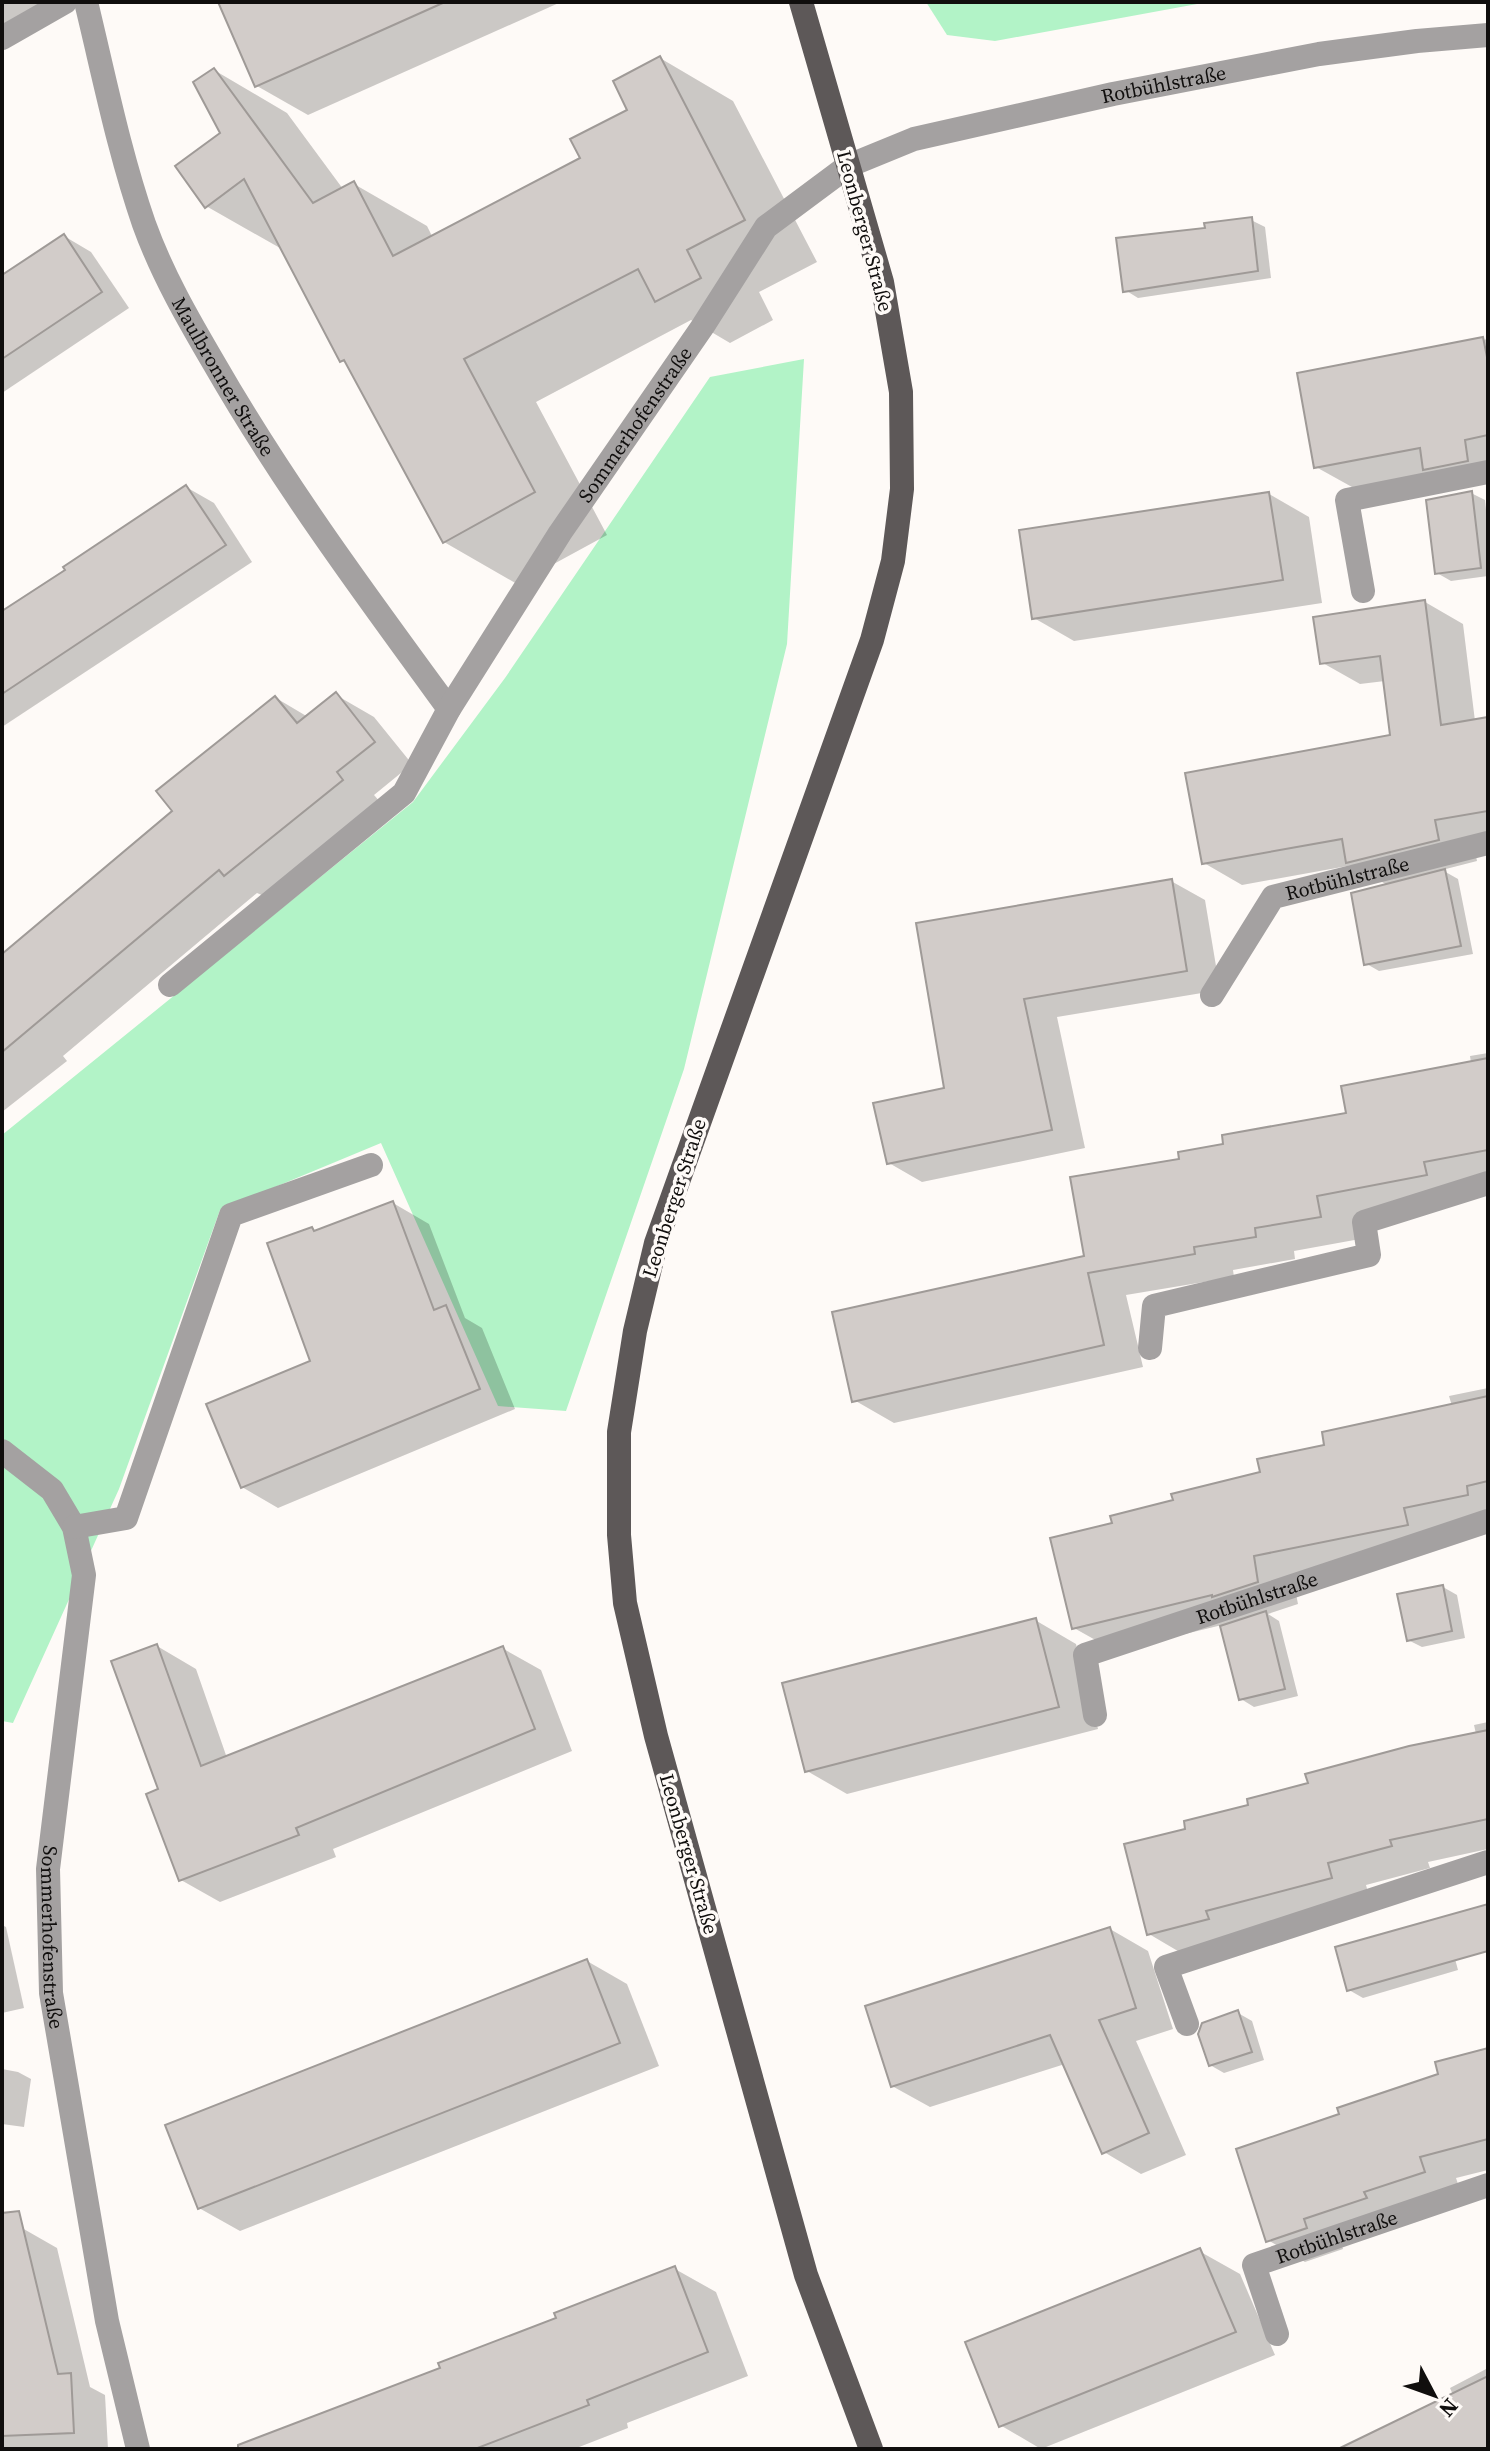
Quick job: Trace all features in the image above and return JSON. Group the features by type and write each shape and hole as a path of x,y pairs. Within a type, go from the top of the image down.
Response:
{"main road":[{"name":"Leonberger Straße","path":"801,2 882,282 901,392 902,489 893,561 872,640 656,1243 635,1331 619,1432 619,1535 625,1603 660,1751 806,2275 871,2449"}],"street":[{"path":"2,38 65,2"},
{"name":"Maulbronner Straße","path":"86,2 120,143 144,225 172,292 267,452 317,528 449,709"},
{"name":"Rotbühlstraße","path":"848,166 914,139 1113,94 1319,54 1488,35"},
{"name":"Sommerhofenstraße","path":"170,985 404,793 449,709 560,533 703,326 766,227 848,166"},
{"path":"1363,591 1347,500 1488,472"},
{"name":"Rotbühlstraße","path":"1212,995 1273,897 1488,843"},
{"path":"74,1527 126,1518 231,1215 371,1165"},
{"path":"1150,1348 1154,1306 1369,1255 1364,1222 1488,1183"},
{"name":"Sommerhofenstraße","path":"2,1451 52,1490 74,1527 84,1575 48,1869 51,1993 107,2321 138,2449"},
{"name":"Rotbühlstraße","path":"1095,1715 1085,1655 1488,1521"},
{"path":"1187,2024 1166,1967 1488,1862"},
{"name":"Rotbühlstraße","path":"1277,2334 1254,2265 1488,2185"}],"green space":[{"path":"926,2 1208,2 995,41 947,35"},
{"path":"804,359 787,644 684,1069 566,1411 498,1406 381,1143 220,1210 119,1489 13,1723 2,1721 2,1135 413,802 505,678 710,377"}],"building":[{"path":"218,2 445,2 255,87"},
{"path":"660,56 745,220 687,250 701,278 655,302 638,269 464,359 535,492 443,543 344,360 340,362 244,179 205,208 175,166 220,133 193,82 214,68 313,203 354,181 393,256 580,158 570,139 627,110 613,81"},
{"path":"1252,217 1258,271 1123,292 1116,238 1205,228 1204,223"},
{"path":"64,234 102,292 2,359 2,275"},
{"path":"1483,337 1488,362 1488,435 1465,440 1468,461 1423,470 1420,448 1314,468 1297,373"},
{"path":"186,485 226,545 2,694 2,611"},
{"path":"1472,491 1481,568 1435,574 1426,500"},
{"path":"1269,492 1283,580 1032,619 1019,530"},
{"path":"1425,600 1441,725 1488,717 1488,811 1435,820 1439,840 1346,863 1342,839 1202,864 1185,773 1390,735 1380,656 1320,664 1313,617"},
{"path":"336,692 375,742 337,772 343,780 224,876 219,870 2,1052 2,954 172,811 156,791 275,696 297,723"},
{"path":"1445,869 1461,946 1364,965 1351,893"},
{"path":"1172,879 1187,971 1024,999 1052,1130 887,1164 873,1103 944,1088 916,923"},
{"path":"1488,1058 1488,1150 1424,1162 1427,1175 1317,1196 1321,1217 1255,1228 1256,1237 1194,1247 1195,1254 1088,1273 1104,1345 852,1402 832,1312 1084,1256 1070,1177 1179,1159 1178,1152 1223,1144 1222,1135 1346,1113 1341,1086"},
{"path":"393,1201 434,1310 446,1305 480,1389 241,1488 206,1404 310,1361 267,1243 312,1227 314,1231"},
{"path":"1488,1396 1488,1481 1467,1486 1468,1495 1404,1508 1408,1525 1254,1556 1258,1582 1212,1597 1072,1629 1050,1538 1112,1523 1110,1516 1173,1500 1171,1494 1260,1472 1257,1459 1324,1445 1322,1432"},
{"path":"1443,1585 1452,1631 1407,1641 1397,1594"},
{"path":"1266,1611 1285,1689 1239,1700 1220,1626"},
{"path":"1036,1618 1059,1707 805,1772 782,1683"},
{"path":"157,1644 201,1766 503,1646 535,1729 296,1828 299,1835 179,1881 146,1794 158,1789 111,1661"},
{"path":"1488,1730 1488,1819 1390,1840 1392,1846 1328,1863 1332,1878 1206,1911 1209,1919 1147,1935 1124,1844 1185,1829 1184,1821 1248,1805 1247,1799 1308,1783 1305,1774 1409,1746"},
{"path":"1488,1904 1488,1951 1347,1991 1335,1947"},
{"path":"1110,1927 1136,2008 1099,2020 1149,2133 1102,2154 1050,2035 891,2087 865,2006"},
{"path":"587,1959 620,2043 198,2209 165,2125"},
{"path":"1238,2010 1252,2052 1209,2066 1198,2034 1202,2023"},
{"path":"1488,2048 1488,2139 1420,2157 1425,2172 1364,2192 1367,2198 1304,2219 1307,2228 1266,2242 1236,2149 1339,2114 1337,2108 1438,2074 1435,2062"},
{"path":"19,2211 58,2374 71,2373 74,2433 2,2436 2,2213"},
{"path":"1200,2248 1236,2332 999,2427 965,2342"},
{"path":"675,2266 708,2352 587,2400 589,2405 475,2449 238,2449 238,2445 440,2368 438,2363 556,2318 554,2313"},
{"path":"1488,2376 1488,2449 1338,2449"}]}
